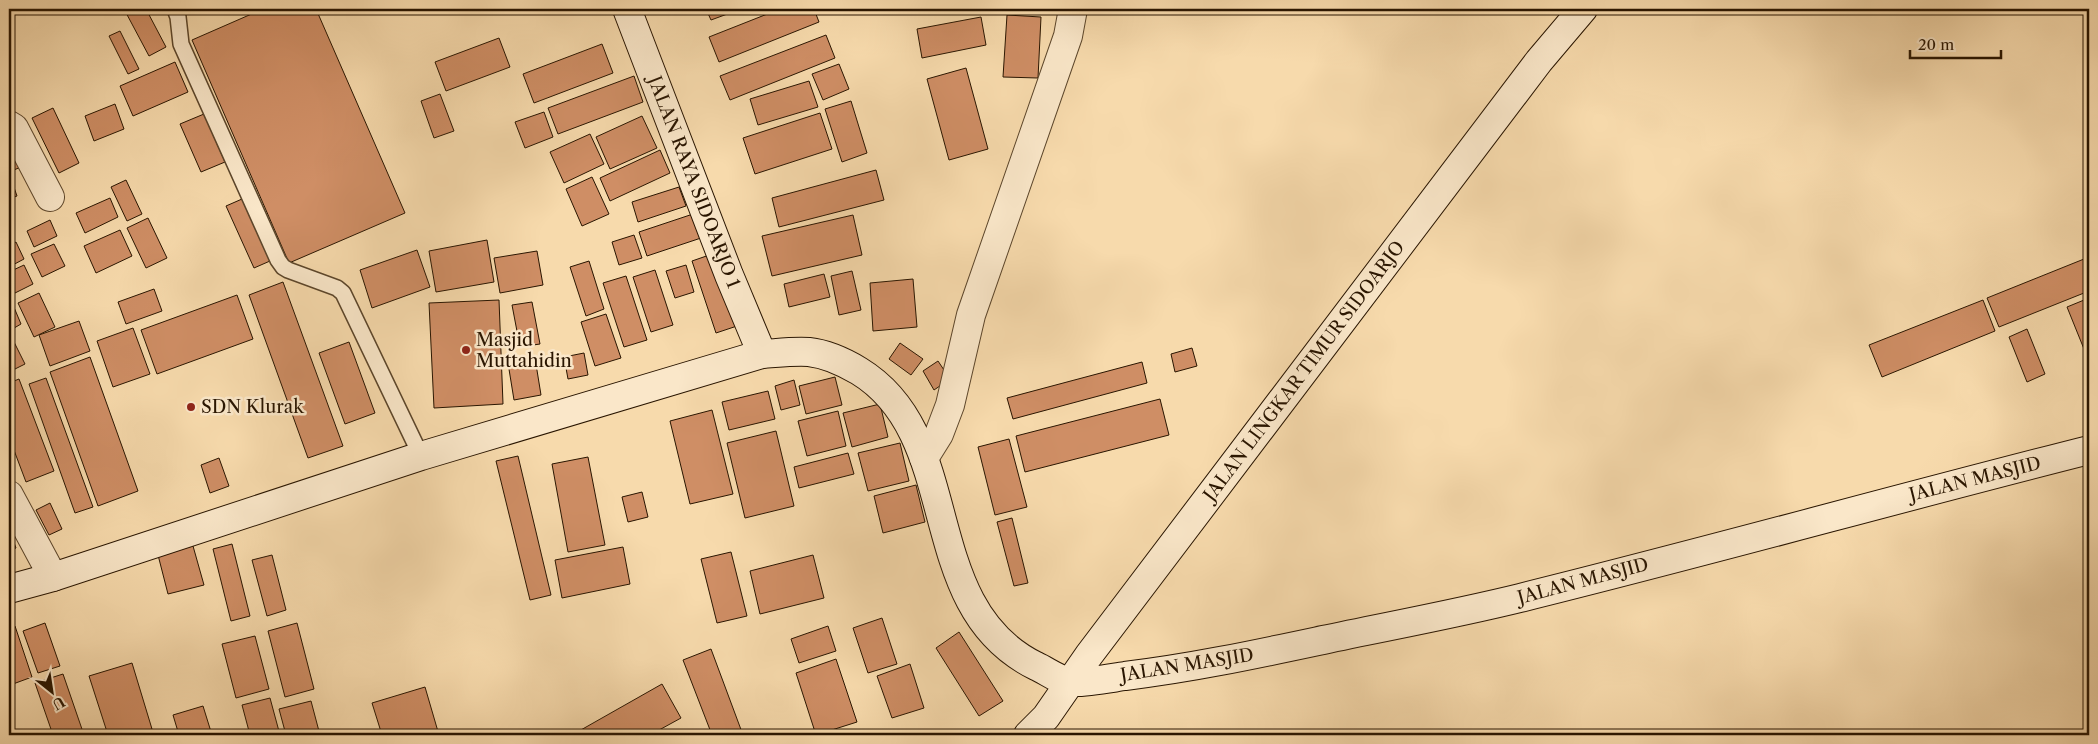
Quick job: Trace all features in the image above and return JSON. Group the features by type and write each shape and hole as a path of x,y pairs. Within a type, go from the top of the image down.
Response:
{"street":[{"name":"JALAN RAYA SIDOARJO 1","path":"627,9 729,275 762,354"},
{"path":"924,458 940,434 950,405 971,315 1068,36 1073,9"},
{"name":"JALAN LINGKAR TIMUR SIDOARJO","path":"1041,729 1070,682 1539,61 1582,9"},
{"path":"9,125 14,128 50,197"},
{"path":"9,590 421,456 762,354 810,352 829,357 864,374 895,401 908,420 924,458 956,571 972,604 990,630 1007,647 1025,660 1070,682"},
{"name":"JALAN MASJID","path":"1070,682 1217,663 1517,599 2089,450"},
{"path":"9,495 53,577"}],"lane":[{"path":"175,9 181,44 278,260 288,270 337,288 343,293 421,456"}],"building":[{"path":"124,9 146,9 166,47 149,56"},
{"path":"186,9 217,9 187,14"},
{"path":"263,9 316,9 405,213 289,263 192,40"},
{"path":"706,9 741,9 711,20"},
{"path":"780,9 814,9 819,22 719,62 709,37"},
{"path":"1007,15 1041,17 1038,78 1003,77"},
{"path":"981,17 986,45 922,58 917,29"},
{"path":"120,31 139,69 128,74 109,36"},
{"path":"826,35 835,58 730,100 720,76"},
{"path":"499,38 510,67 446,91 435,62"},
{"path":"602,44 613,73 534,103 523,74"},
{"path":"175,62 188,92 133,116 120,86"},
{"path":"839,64 849,89 823,100 812,74"},
{"path":"966,68 988,149 949,160 927,79"},
{"path":"634,76 643,102 558,134 548,108"},
{"path":"809,81 818,107 758,125 750,99"},
{"path":"440,94 454,131 434,138 421,101"},
{"path":"851,101 867,153 842,162 825,109"},
{"path":"115,104 124,129 94,141 85,116"},
{"path":"53,108 79,163 59,173 32,118"},
{"path":"544,112 553,137 525,148 515,122"},
{"path":"820,113 832,149 755,174 743,138"},
{"path":"204,114 225,162 201,172 180,124"},
{"path":"642,116 657,148 610,169 596,137"},
{"path":"590,134 604,164 564,183 550,152"},
{"path":"9,142 21,167 9,172"},
{"path":"660,150 670,173 610,201 600,178"},
{"path":"876,170 884,200 779,227 772,198"},
{"path":"9,177 17,196 9,199"},
{"path":"592,177 609,214 582,226 566,189"},
{"path":"126,180 142,214 127,221 111,187"},
{"path":"679,187 686,206 638,222 632,202"},
{"path":"110,198 118,217 85,233 76,213"},
{"path":"242,199 270,261 254,268 226,206"},
{"path":"693,214 701,238 647,256 639,232"},
{"path":"853,215 862,255 772,276 762,236"},
{"path":"148,218 167,258 146,268 127,228"},
{"path":"50,220 57,236 34,247 27,231"},
{"path":"120,230 132,256 96,273 84,246"},
{"path":"634,235 642,258 619,265 612,242"},
{"path":"487,240 494,282 436,292 429,251"},
{"path":"16,242 24,259 9,267 9,246"},
{"path":"54,244 65,266 42,277 31,254"},
{"path":"417,250 430,287 372,308 360,270"},
{"path":"537,251 543,285 500,293 494,258"},
{"path":"718,252 743,324 716,333 692,261"},
{"path":"2089,257 2089,291 1999,327 1987,298"},
{"path":"589,261 604,309 586,316 570,267"},
{"path":"24,265 33,284 9,296 9,272"},
{"path":"686,265 694,292 675,298 666,271"},
{"path":"655,270 673,325 651,332 633,277"},
{"path":"852,271 861,310 839,315 831,276"},
{"path":"824,274 830,297 789,307 784,284"},
{"path":"626,276 647,340 624,347 603,283"},
{"path":"913,279 917,327 873,331 870,283"},
{"path":"283,282 343,446 308,458 249,295"},
{"path":"154,289 162,311 126,324 118,302"},
{"path":"39,293 55,327 34,337 18,303"},
{"path":"237,295 253,339 157,374 141,330"},
{"path":"2089,298 2089,353 2086,354 2067,307"},
{"path":"499,300 503,404 434,408 429,303"},
{"path":"1983,300 1995,331 1882,377 1869,345"},
{"path":"532,302 540,344 520,347 512,305"},
{"path":"13,305 21,324 9,331 9,307"},
{"path":"606,314 621,358 595,366 581,322"},
{"path":"79,321 90,351 50,366 39,335"},
{"path":"133,328 150,374 113,387 97,341"},
{"path":"2027,329 2045,374 2027,382 2009,337"},
{"path":"11,336 25,364 9,372 9,337"},
{"path":"349,342 375,413 345,424 319,353"},
{"path":"900,343 923,359 911,375 889,359"},
{"path":"1192,348 1197,366 1175,372 1171,354"},
{"path":"584,353 588,375 568,379 564,357"},
{"path":"90,357 138,491 98,506 50,372"},
{"path":"535,358 541,395 514,400 508,363"},
{"path":"938,361 950,379 934,390 923,371"},
{"path":"1142,362 1147,383 1013,419 1007,398"},
{"path":"835,377 842,405 806,414 799,386"},
{"path":"46,378 93,507 75,513 29,384"},
{"path":"19,379 54,471 26,482 9,437 9,383"},
{"path":"794,380 800,405 781,410 775,386"},
{"path":"768,391 775,419 729,430 722,402"},
{"path":"1160,399 1169,435 1025,472 1016,436"},
{"path":"880,404 888,437 852,447 843,413"},
{"path":"712,410 733,494 690,504 670,421"},
{"path":"838,411 846,446 807,456 798,421"},
{"path":"776,431 794,506 745,518 727,443"},
{"path":"1009,439 1027,507 995,515 978,447"},
{"path":"900,443 909,481 868,491 858,453"},
{"path":"848,453 854,474 799,488 794,467"},
{"path":"518,456 551,595 530,600 496,461"},
{"path":"588,457 605,545 568,552 552,464"},
{"path":"219,458 229,486 210,493 201,465"},
{"path":"916,485 925,522 883,533 874,496"},
{"path":"642,492 648,517 628,522 622,497"},
{"path":"50,503 62,529 49,535 36,510"},
{"path":"1012,518 1028,583 1014,586 997,522"},
{"path":"9,529 16,548 9,551"},
{"path":"232,544 250,616 231,621 213,549"},
{"path":"193,546 204,585 168,594 158,555"},
{"path":"623,547 630,584 562,598 555,560"},
{"path":"731,552 747,616 717,623 701,559"},
{"path":"272,555 286,610 267,616 252,560"},
{"path":"813,555 824,598 760,614 750,571"},
{"path":"882,618 897,664 868,673 853,628"},
{"path":"45,623 60,666 38,673 23,631"},
{"path":"297,623 314,689 285,697 268,631"},
{"path":"15,626 32,677 13,684 9,672 9,628"},
{"path":"828,626 836,651 799,663 791,639"},
{"path":"959,632 1003,701 979,716 936,648"},
{"path":"255,636 269,689 236,698 222,644"},
{"path":"711,649 743,735 712,735 683,660"},
{"path":"836,659 857,722 816,735 796,673"},
{"path":"132,663 152,729 131,735 108,735 89,676"},
{"path":"910,664 924,708 892,718 877,676"},
{"path":"63,674 84,735 53,735 35,683"},
{"path":"662,684 681,718 650,735 572,735"},
{"path":"425,687 439,735 382,735 372,703"},
{"path":"270,698 280,735 250,735 242,705"},
{"path":"311,701 320,735 286,735 279,709"},
{"path":"203,706 212,735 179,735 173,715"}],"place":[{"name":"Masjid Muttahidin","path":"466,350"},
{"name":"SDN Klurak","path":"191,407"}]}
